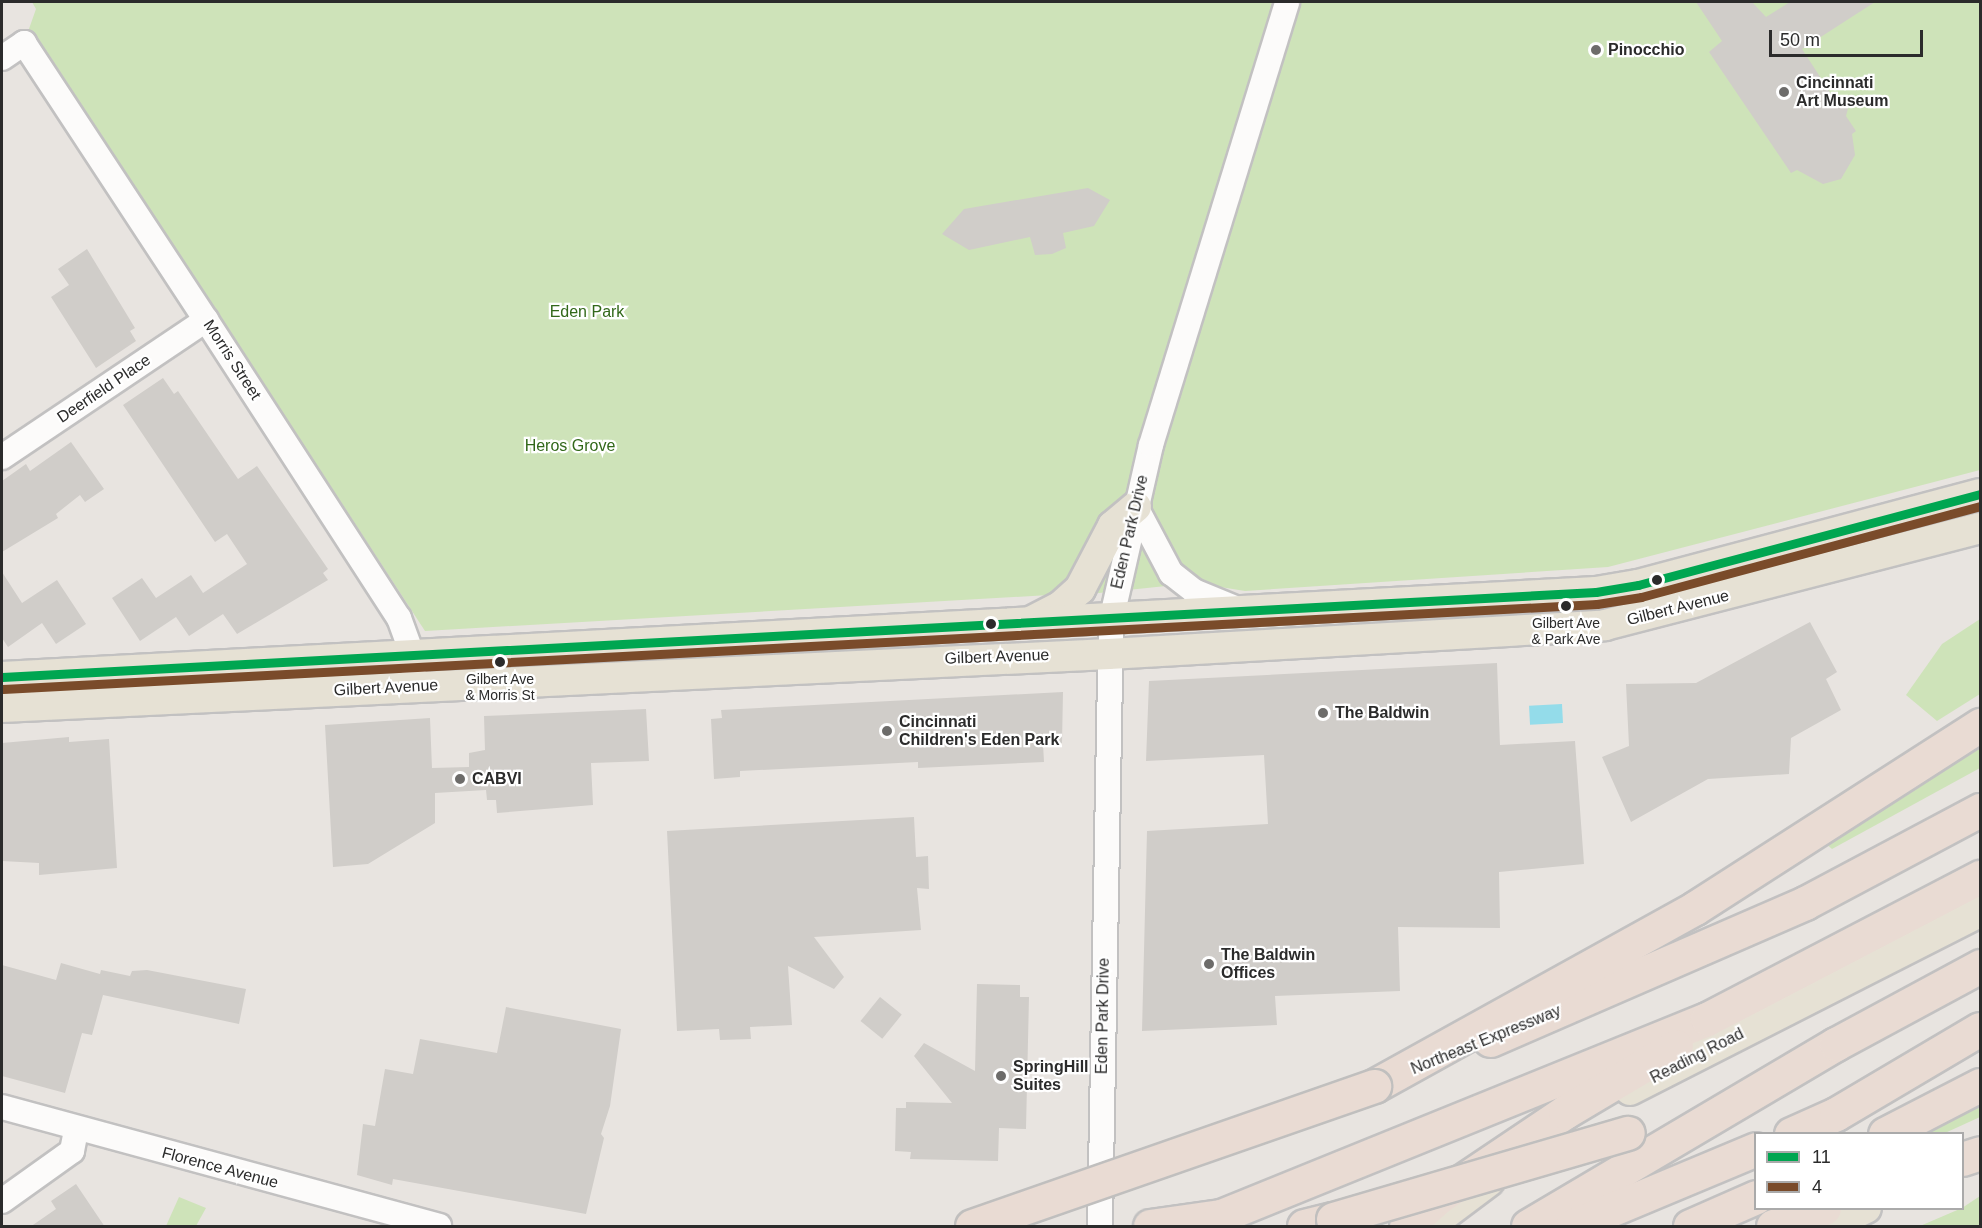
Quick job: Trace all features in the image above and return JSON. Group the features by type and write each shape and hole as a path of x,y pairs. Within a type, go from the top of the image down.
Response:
{"highway":[{"path":"1374,1086 1716,896 1980,725"},
{"name":"Northeast Expressway","path":"972,1227 1374,1086 1805,903 1980,810"},
{"path":"1150,1227 1230,1213 1707,1019 1980,877"},
{"path":"1528,1227 1740,1099 1980,966"},
{"path":"1406,1227 1440,1196 1565,1112 1666,1055 1707,1019"},
{"path":"1796,1132 1836,1114 1980,1029"},
{"path":"1889,1132 1980,1085"},
{"path":"1318,1223 1740,1099"},
{"path":"1572,1227 1754,1149"},
{"path":"1964,1160 1980,1153"},
{"path":"1697,1223 1754,1197"},
{"path":"1773,1227 1821,1210"}],"main road":[{"name":"Gilbert Avenue","path":"2,678 412,654 1027,623 1111,621 1596,592 1638,585 1980,494"},
{"path":"1027,623 1060,607 1080,589 1113,526 1136,507"},
{"name":"Gilbert Avenue","path":"2,707 1109,654 1605,625 1980,528"},
{"name":"Reading Road","path":"1429,1227 1579,1117 1980,912"},
{"path":"1829,1227 1864,1210"}],"street":[{"name":"Eden Park Drive","path":"1100,1227 1111,621 1136,507 1287,2"},
{"name":"Morris Street","path":"2,58 24,44 206,320 399,618 412,654 414,686"},
{"name":"Deerfield Place","path":"2,457 206,320"},
{"path":"1136,507 1177,578 1244,612"},
{"name":"Florence Avenue","path":"2,1107 76,1130 439,1227"},
{"path":"2,1201 72,1151 76,1130"}],"green space":[{"name":"Eden Park","path":"32,2 1980,2 1980,470 1608,567 1245,591 1208,585 1187,569 1166,586 1099,593 1085,593 1068,580 1059,592 1049,595 425,631 49,55 24,43 36,9"},
{"path":"1980,619 1980,694 1937,721 1906,695 1942,644"},
{"path":"1980,742 1980,768 1832,849 1825,843"},
{"path":"1980,1096 1980,1117 1947,1132 1919,1132"},
{"path":"1980,1196 1980,1226 1920,1226 1957,1210 1964,1210 1964,1207"},
{"path":"179,1197 206,1208 196,1226 166,1226"}],"water":[{"path":"1562,704 1563,723 1530,725 1529,706"}],"building":[{"name":"Cincinnati Art Museum","path":"1696,2 1752,2 1766,17 1790,2 1875,2 1802,49 1837,103 1849,105 1846,116 1856,131 1852,134 1855,155 1841,179 1823,184 1797,170 1791,173 1709,52 1722,41"},
{"path":"1088,188 1110,200 1094,226 1063,233 1066,248 1052,254 1035,255 1030,237 969,250 942,234 964,209"},
{"path":"87,249 135,328 130,331 136,341 96,368 51,297 69,285 58,269"},
{"path":"163,378 174,394 178,391 238,479 257,466 328,569 323,573 328,580 237,634 223,614 189,636 176,617 140,641 112,598 142,578 156,598 191,575 203,593 247,564 227,534 215,542 123,405"},
{"path":"71,442 104,489 85,502 80,495 56,514 58,518 2,552 2,481 26,464 30,471"},
{"path":"2,572 22,603 57,580 86,624 56,644 42,623 8,647 2,638"},
{"path":"1810,622 1837,672 1826,679 1841,710 1791,738 1789,774 1708,779 1631,822 1602,757 1629,746 1626,684 1696,683"},
{"path":"1497,663 1500,745 1575,741 1584,864 1499,872 1500,928 1398,927 1400,991 1275,996 1277,1025 1142,1031 1147,831 1268,824 1264,755 1146,761 1149,681"},
{"name":"Cincinnati Children's Eden Park","path":"1063,692 1062,743 1043,744 1044,762 918,768 918,762 740,771 740,777 714,779 711,719 722,718 721,710"},
{"name":"CABVI","path":"646,709 649,761 591,763 593,805 497,813 496,800 487,800 486,790 435,793 435,823 368,864 333,867 325,725 430,718 432,768 469,767 469,753 485,750 484,716"},
{"path":"69,737 69,742 109,739 117,868 39,875 39,863 2,861 2,743"},
{"path":"914,817 916,857 928,856 929,889 917,888 921,930 814,937 844,977 834,989 788,966 792,1025 750,1027 751,1039 720,1040 719,1029 677,1031 667,831"},
{"path":"61,963 100,974 101,970 130,976 132,971 147,970 246,989 239,1024 103,995 92,1035 82,1033 65,1093 2,1076 2,965 56,980"},
{"name":"SpringHill Suites","path":"977,984 1020,985 1020,997 1029,997 1026,1129 999,1128 998,1161 910,1159 911,1152 895,1151 896,1108 906,1108 906,1102 952,1103 914,1056 924,1043 975,1071"},
{"path":"880,997 902,1015 882,1039 860,1021"},
{"path":"506,1007 621,1029 610,1106 601,1134 604,1138 586,1214 393,1179 392,1185 357,1175 363,1124 375,1126 385,1069 413,1074 420,1039 497,1053"},
{"path":"76,1184 105,1227 30,1227 56,1209 51,1201"}],"transit line":[{"name":"11","path":"2,677 1596,592 1638,585 1980,494"},
{"name":"4","path":"3,689 1597,604 1641,597 1980,506"}],"place":[{"name":"Pinocchio","path":"1596,50"},
{"name":"Cincinnati Art Museum","path":"1784,92"},
{"name":"Gilbert Ave & Park Ave","path":"1566,606"},
{"name":"Gilbert Ave & Morris St","path":"500,662"},
{"name":"The Baldwin","path":"1323,713"},
{"name":"Cincinnati Children's Eden Park","path":"887,731"},
{"name":"CABVI","path":"460,779"},
{"name":"The Baldwin Offices","path":"1209,964"},
{"name":"SpringHill Suites","path":"1001,1076"}],"park label":[{"name":"Heros Grove","path":"570,446"}]}
